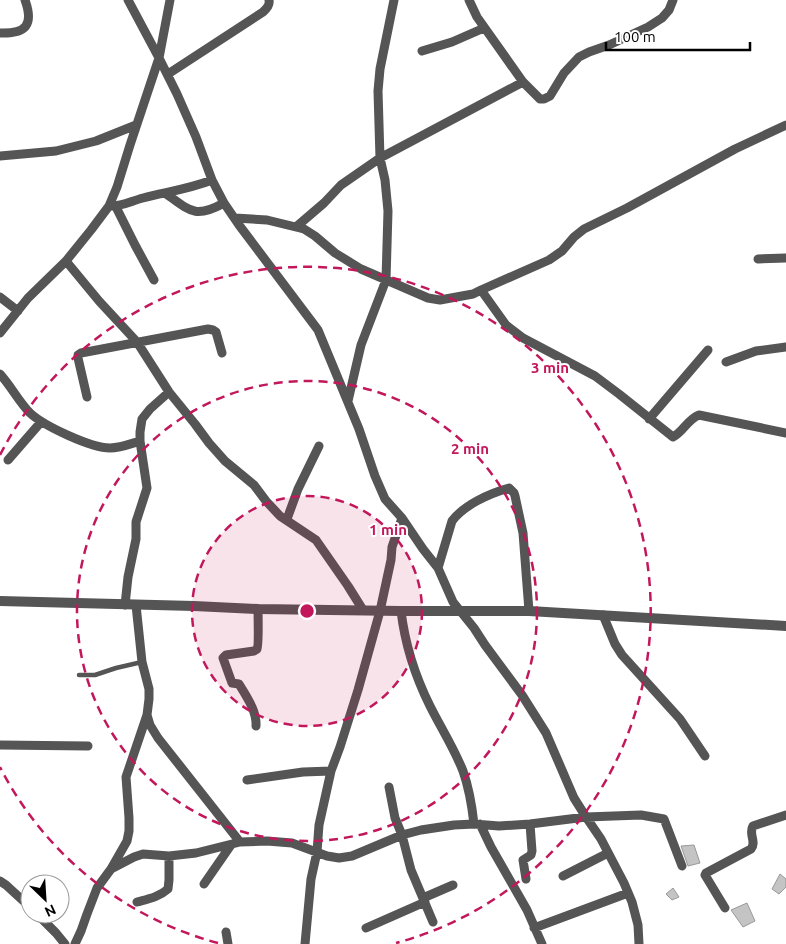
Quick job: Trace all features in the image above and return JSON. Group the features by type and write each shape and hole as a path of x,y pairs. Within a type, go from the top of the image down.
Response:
{"street":[{"path":"0,33 16,31 27,24 29,10 26,0"},
{"path":"128,0 168,74 196,137 212,180 224,203 318,330 386,499 438,568 453,602 522,695 546,733 574,798 601,839 632,902 638,925 639,944"},
{"path":"0,333 28,298 66,261 112,206 136,125 159,58 170,0"},
{"path":"168,74 263,12 268,8 269,0"},
{"path":"348,401 362,344 386,280 388,211 385,180 380,158 378,91 380,69 394,0"},
{"path":"468,0 484,28 523,82 540,99 550,96 564,73 579,57 648,27 662,18 669,10 673,0"},
{"path":"422,51 452,42 484,28"},
{"path":"296,227 324,203 341,185 380,158 523,82"},
{"path":"0,156 56,152 96,141 136,125"},
{"path":"235,218 267,220 304,228 335,253 361,269 428,298 440,300 474,294 549,260 562,251 584,229 627,208 735,149 786,125"},
{"path":"112,206 196,186 212,180"},
{"path":"165,193 190,210 200,212 207,211 224,203"},
{"path":"112,206 154,280"},
{"path":"758,259 786,258"},
{"path":"66,261 99,301 137,342 169,392 225,461 254,485 280,516 316,540 363,610"},
{"path":"481,290 506,325 523,338 595,376 673,437 699,415 786,433"},
{"path":"0,297 18,311"},
{"path":"88,397 78,355 81,353 208,329 216,332 222,353"},
{"path":"726,362 756,351 786,347"},
{"path":"649,419 708,350"},
{"path":"0,374 29,412 41,422 66,435 108,448 116,448 140,441"},
{"path":"125,605 128,577 136,539 136,522 147,488 140,441 142,419 150,408 169,392"},
{"path":"8,460 41,422"},
{"path":"286,520 298,489 319,446"},
{"path":"438,568 452,521 456,516 479,500 509,488 516,496 523,533 530,611"},
{"path":"305,944 311,879 330,771 340,747 358,690 380,611 392,547 402,518"},
{"path":"0,601 258,609 530,611 786,626"},
{"path":"75,944 97,888 111,869 127,841 129,832 126,777 146,715 149,699 149,689 142,662 136,605"},
{"path":"256,726 256,717 253,709 239,684 232,683 223,658 226,655 257,649 258,609"},
{"path":"401,611 404,635 414,668 430,706 464,772 477,824 527,910 542,944"},
{"path":"603,615 614,644 680,719 705,756"},
{"path":"146,715 158,738 236,844"},
{"path":"0,745 88,746"},
{"path":"247,780 303,772 330,771"},
{"path":"389,787 395,818 411,870 434,922"},
{"path":"111,869 143,854 169,856 196,853 236,844 267,841 292,843 327,856 339,858 352,856 421,830 477,824 499,826 530,824 641,814 664,819 682,866"},
{"path":"726,908 705,875 706,873 754,846 751,832 753,826 786,815"},
{"path":"526,879 524,860 531,855 532,850 530,824"},
{"path":"204,884 236,844"},
{"path":"563,876 608,852"},
{"path":"138,902 152,898 168,889 169,856"},
{"path":"0,881 20,897"},
{"path":"366,928 453,885"},
{"path":"534,928 628,893"},
{"path":"47,924 65,944"},
{"path":"226,932 228,944"}],"lane":[{"path":"79,675 96,675 142,662"}],"building":[{"path":"694,845 700,863 688,866 681,846"},
{"path":"780,874 786,879 786,887 779,894 772,889"},
{"path":"673,888 679,897 672,900 666,894"},
{"path":"747,903 755,921 743,927 731,910"}]}
